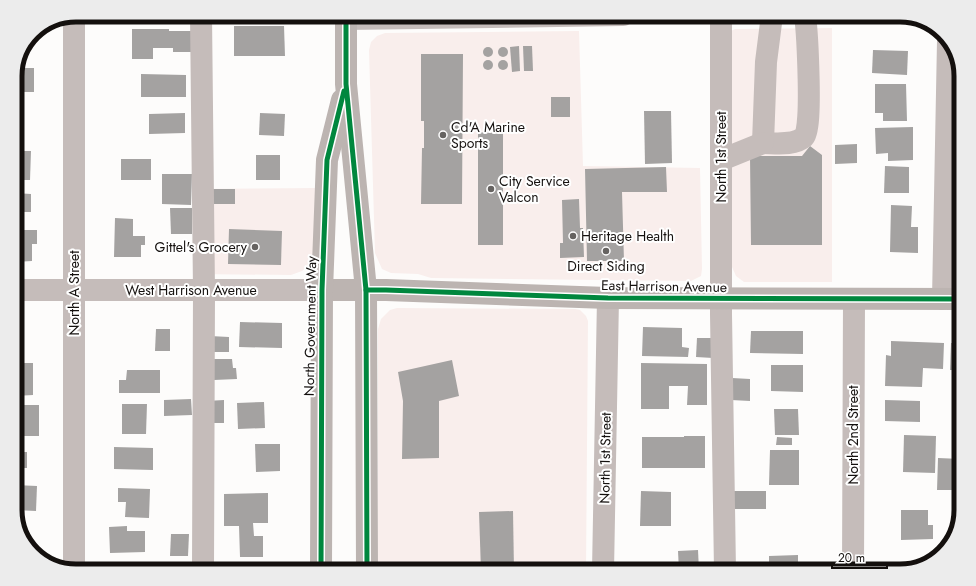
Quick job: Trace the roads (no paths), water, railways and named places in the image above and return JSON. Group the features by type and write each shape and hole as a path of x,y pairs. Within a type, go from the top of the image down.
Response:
{"main road":[{"name":"North Government Way","path":"346,22 346,84 366,290 367,564"},
{"name":"North Government Way","path":"321,564 322,290 327,160 346,84"},
{"name":"West Harrison Avenue","path":"322,290 366,290"},
{"name":"East Harrison Avenue","path":"366,290 608,298 952,299"}],"street":[{"name":"North A Street","path":"74,22 74,564"},
{"path":"201,22 204,291 203,564"},
{"name":"North 1st Street","path":"721,22 721,299 725,564"},
{"path":"763,143 766,62 771,22"},
{"path":"721,160 763,143 794,142 803,138 807,134 809,108 806,22"},
{"path":"948,52 952,299"},
{"name":"West Harrison Avenue","path":"22,290 322,290"},
{"name":"North 1st Street","path":"603,564 608,298"},
{"name":"North 2nd Street","path":"853,564 854,299"}],"place":[{"name":"Cd'A Marine Sports","path":"443,135"},
{"name":"City Service Valcon","path":"491,189"},
{"name":"Heritage Health","path":"573,236"},
{"name":"Gittel's Grocery","path":"255,247"},
{"name":"Direct Siding","path":"606,251"}]}
